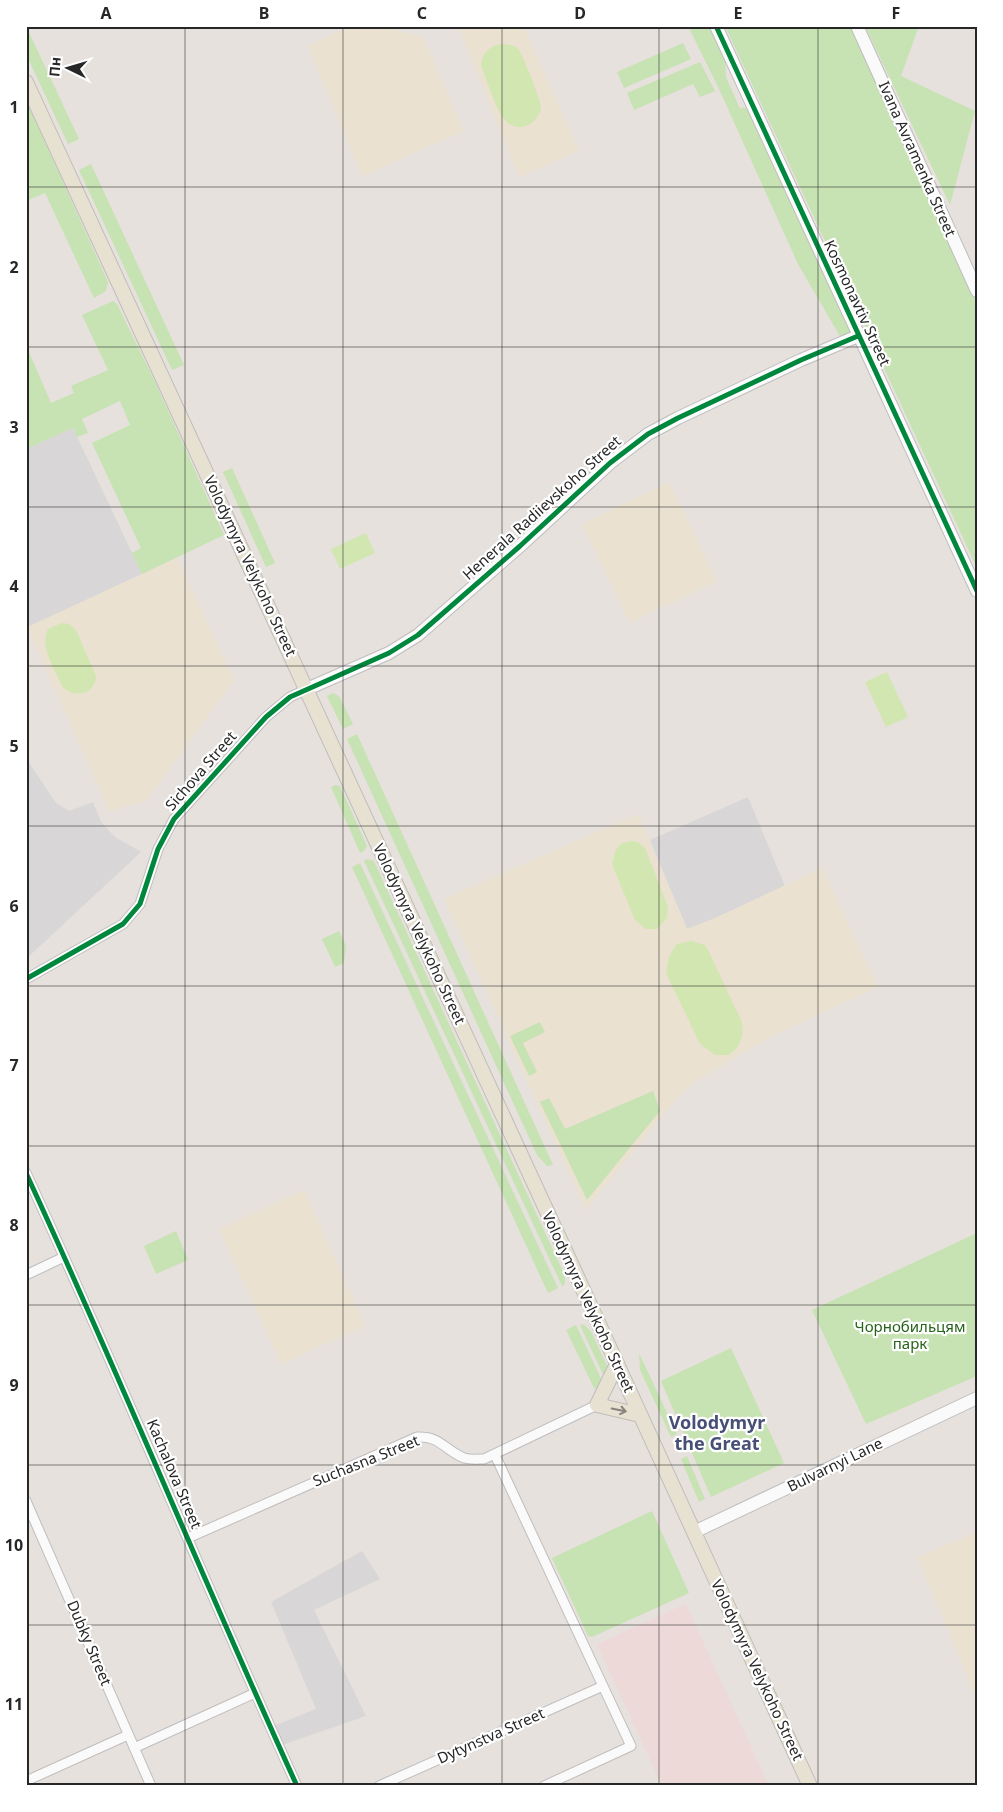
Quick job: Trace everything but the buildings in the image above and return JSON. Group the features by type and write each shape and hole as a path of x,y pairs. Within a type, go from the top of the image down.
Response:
{"main road":[{"name":"Volodymyra Velykoho Street","path":"26,82 307,689 810,1786"},
{"path":"617,1364 597,1405 640,1415"}],"street":[{"name":"Kosmonavtiv Street","path":"716,26 977,591"},
{"name":"Ivana Avramenka Street","path":"857,26 977,291"},
{"name":"Henerala Radiievskoho Street","path":"307,689 389,653 418,635 520,546 610,463 648,434 801,360 858,336"},
{"name":"Sichova Street","path":"26,979 123,924 132,915 140,904 162,840 174,819 266,717 290,697 307,689"},
{"name":"Kachalova Street","path":"26,1173 90,1313 297,1786"},
{"path":"26,1274 64,1257"},
{"name":"Bulvarnyi Lane","path":"694,1532 977,1398"},
{"name":"Suchasna Street","path":"188,1538 417,1437 436,1439 464,1458 474,1460 495,1454 597,1405"},
{"path":"495,1454 630,1746 544,1786"},
{"name":"Dubky Street","path":"26,1501 151,1786"},
{"name":"Dytynstva Street","path":"379,1786 603,1686"},
{"path":"134,1748 255,1693"},
{"path":"26,1781 128,1734"}],"shaded area":[{"path":"350,26 380,26 423,37 464,131 362,176 308,46"},
{"path":"458,26 523,26 579,151 519,177"},
{"path":"73,428 142,574 26,628 26,449"},
{"path":"669,482 717,581 630,623 582,524"},
{"path":"177,558 234,680 146,801 109,811 27,627"},
{"path":"26,758 56,803 69,811 93,802 101,822 115,837 141,852 26,959"},
{"path":"748,797 785,886 687,929 650,840"},
{"path":"638,814 687,929 713,919 822,868 878,987 768,1038 695,1082 677,1098 586,1210 444,899"},
{"path":"304,1190 365,1326 281,1364 219,1229"},
{"path":"977,1532 977,1700 917,1557"},
{"path":"362,1551 380,1579 314,1610 366,1716 279,1746 271,1727 316,1709 271,1602"},
{"path":"686,1604 769,1786 662,1786 597,1644"}],"green space":[{"path":"26,26 79,139 68,144 26,54"},
{"path":"688,26 711,26 725,56 726,77 740,109 744,107 753,114 851,330 841,338 798,264 719,89"},
{"path":"725,26 852,26 977,297 977,568"},
{"path":"865,26 919,26 901,76 975,111 950,205"},
{"path":"683,43 691,59 624,88 617,72"},
{"path":"501,44 513,46 519,50 540,103 541,107 536,119 526,126 515,126 509,124 504,119 481,66 487,51 493,46"},
{"path":"700,62 715,91 700,97 693,84 634,110 627,93"},
{"path":"26,100 108,282 106,291 94,298 45,193 26,201"},
{"path":"91,164 184,365 172,370 79,170"},
{"path":"113,301 117,304 156,384 224,535 142,574 132,553 141,548 92,443 130,425 120,401 82,419 88,433 77,437 73,428 26,449 26,345 51,403 74,393 71,386 108,370 82,315"},
{"path":"232,468 275,563 266,567 223,472"},
{"path":"366,533 375,553 340,569 331,549"},
{"path":"62,623 69,624 76,630 96,676 92,687 83,693 72,693 62,686 47,650 45,643 48,629"},
{"path":"887,672 908,717 886,727 865,682"},
{"path":"333,693 339,696 353,724 343,729 327,696"},
{"path":"357,734 553,1165 547,1166 537,1155 347,739"},
{"path":"335,785 340,786 367,846 360,853 331,787"},
{"path":"638,842 645,848 668,907 667,918 657,929 646,929 635,920 612,864 618,847 622,843"},
{"path":"367,859 374,861 565,1276 565,1284 562,1286 364,861"},
{"path":"360,863 558,1288 548,1293 352,867"},
{"path":"339,931 346,946 344,963 335,967 322,939"},
{"path":"691,941 705,945 741,1020 741,1039 729,1055 715,1055 700,1044 666,973 669,957 677,944"},
{"path":"540,1022 545,1032 523,1043 537,1072 529,1076 510,1036"},
{"path":"653,1091 660,1111 587,1200 540,1102 549,1098 565,1129"},
{"path":"176,1231 188,1260 156,1274 144,1246"},
{"name":"Чорнобильцям парк","path":"977,1233 977,1376 866,1424 812,1310"},
{"path":"583,1324 591,1331 608,1368 606,1381 580,1325"},
{"path":"576,1325 604,1385 600,1391 594,1388 566,1330"},
{"path":"731,1348 784,1463 711,1497 661,1381"},
{"path":"639,1353 677,1434 671,1437 640,1370"},
{"path":"687,1456 705,1499 699,1502 681,1459"},
{"path":"652,1511 689,1593 592,1637 588,1636 552,1558"}],"cycle path":[{"path":"716,26 977,591"},
{"path":"26,979 123,924 140,904 158,849 174,819 266,717 290,697 389,653 418,635 520,546 610,463 648,434 801,360 858,336"},
{"path":"26,1173 297,1786"}],"district":[{"name":"Volodymyr the Great","path":"717,1434"}]}
